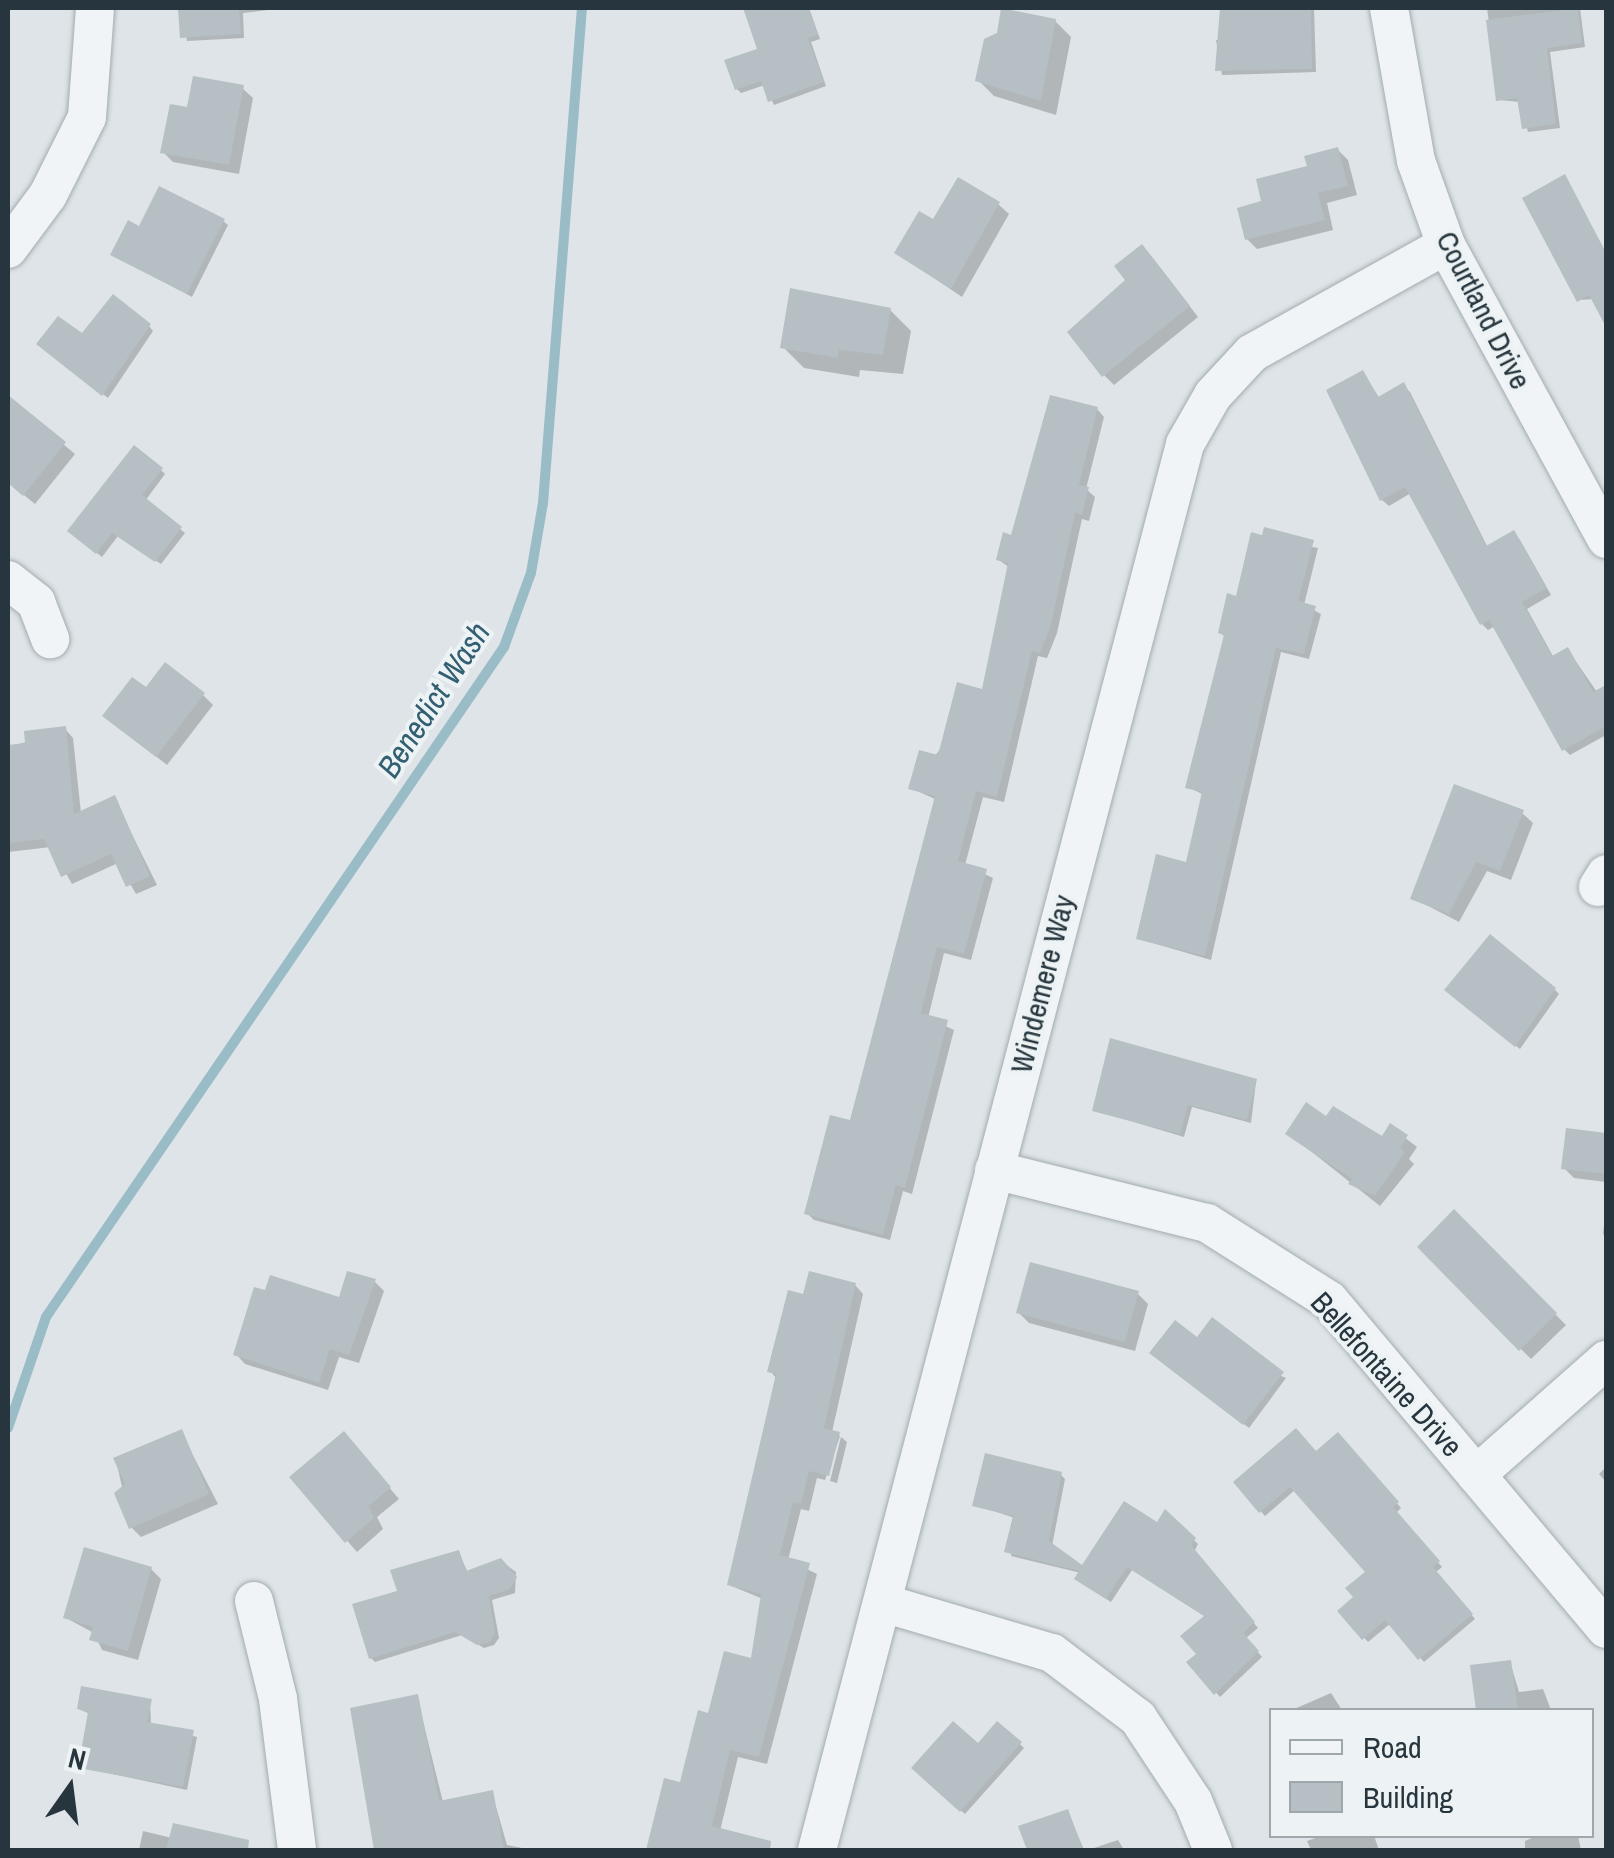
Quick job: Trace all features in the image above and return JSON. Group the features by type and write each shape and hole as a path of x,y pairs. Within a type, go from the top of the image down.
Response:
{"street":[{"path":"8,249 48,194 87,117 95,8"},
{"name":"Courtland Drive","path":"1389,8 1416,161 1446,245 1606,539"},
{"name":"Windemere Way","path":"817,1850 1184,444 1213,395 1252,353 1446,245"},
{"path":"8,580 36,602 50,639"},
{"name":"Bellefontaine Drive","path":"994,1170 1206,1223 1264,1254 1329,1300 1606,1629"},
{"path":"1476,1475 1606,1360"},
{"path":"254,1601 278,1699 296,1850"},
{"path":"883,1602 1052,1654 1138,1718 1193,1801 1214,1850"}],"building":[{"path":"178,8 239,8 241,34 180,38"},
{"path":"743,8 808,8 818,35 808,38 824,82 768,102 761,81 735,90 724,60 757,49"},
{"path":"1001,8 1056,19 1041,101 975,81 984,39 997,33"},
{"path":"1220,8 1311,8 1312,69 1215,71"},
{"path":"1578,8 1582,43 1547,48 1556,124 1522,129 1517,98 1496,101 1486,20"},
{"path":"193,76 244,85 229,165 160,153 170,104 187,107"},
{"path":"1338,147 1348,186 1318,193 1325,220 1245,240 1237,208 1261,201 1256,179 1307,166 1304,156"},
{"path":"1565,174 1606,253 1606,327 1589,295 1577,302 1522,198"},
{"path":"958,177 1000,202 951,289 894,253 919,211 933,219"},
{"path":"159,186 225,219 187,294 110,255 128,220 139,226"},
{"path":"1142,244 1190,306 1102,377 1067,332 1125,280 1114,266"},
{"path":"790,288 891,308 883,355 839,350 838,358 780,348"},
{"path":"113,294 151,324 102,396 36,344 58,316 82,333"},
{"path":"1363,370 1378,397 1404,382 1486,546 1514,530 1547,588 1522,602 1552,656 1568,647 1593,692 1606,685 1606,726 1562,751 1489,620 1480,625 1405,487 1380,501 1326,390"},
{"path":"8,395 66,442 23,496 8,483"},
{"path":"1050,395 1098,407 1079,485 1089,487 1082,515 1075,513 1051,625 1040,653 1032,651 997,797 976,791 958,861 987,869 964,954 937,947 921,1013 948,1020 905,1188 896,1185 883,1235 804,1214 830,1115 850,1120 935,796 908,789 919,750 938,755 957,682 982,689 1008,563 996,560 1003,532 1011,535"},
{"path":"134,445 163,468 142,495 182,527 155,562 112,533 96,554 67,531"},
{"path":"1264,527 1314,540 1298,601 1316,606 1304,654 1276,648 1205,956 1136,939 1156,854 1186,862 1202,792 1185,788 1224,635 1218,633 1227,593 1236,596 1251,532 1262,535"},
{"path":"165,662 205,693 156,757 102,716 132,677 146,687"},
{"path":"66,726 74,814 115,795 150,876 126,887 111,854 61,877 44,839 8,843 8,745 25,743 24,731"},
{"path":"1454,784 1524,810 1500,871 1476,862 1449,914 1410,899"},
{"path":"1490,934 1556,988 1515,1047 1444,990"},
{"path":"1110,1038 1257,1079 1247,1120 1188,1105 1180,1134 1092,1111"},
{"path":"1306,1102 1326,1116 1333,1106 1382,1136 1390,1123 1408,1135 1400,1148 1405,1152 1375,1196 1348,1184 1352,1179 1285,1134"},
{"path":"1566,1128 1606,1133 1606,1174 1561,1169"},
{"path":"1454,1209 1557,1313 1519,1351 1417,1247"},
{"path":"1030,1262 1139,1291 1125,1342 1016,1313"},
{"path":"347,1271 376,1279 349,1355 330,1349 319,1383 233,1355 254,1287 265,1290 270,1275 339,1297"},
{"path":"809,1271 856,1283 824,1428 840,1432 829,1476 809,1471 801,1504 793,1502 780,1555 810,1563 759,1757 730,1750 712,1826 771,1841 770,1850 646,1850 664,1778 680,1782 698,1710 708,1713 724,1651 751,1658 761,1594 727,1585 776,1374 767,1372 788,1290 803,1294"},
{"path":"1212,1317 1284,1372 1243,1425 1149,1353 1175,1320 1197,1337"},
{"path":"1296,1428 1316,1451 1338,1432 1399,1502 1393,1507 1440,1561 1433,1567 1473,1614 1418,1660 1385,1620 1362,1640 1337,1611 1353,1597 1345,1588 1365,1572 1290,1487 1259,1513 1233,1482"},
{"path":"182,1429 209,1494 129,1529 114,1493 125,1484 113,1458"},
{"path":"344,1431 391,1487 369,1506 374,1518 345,1543 289,1477"},
{"path":"985,1453 1062,1472 1049,1541 1082,1565 1124,1501 1157,1522 1165,1509 1196,1538 1191,1545 1255,1622 1243,1633 1259,1651 1214,1695 1186,1662 1196,1654 1180,1636 1204,1616 1127,1567 1106,1599 1074,1579 1079,1571 1004,1552 1013,1516 972,1506"},
{"path":"84,1547 152,1567 128,1651 89,1640 93,1627 63,1618"},
{"path":"459,1550 466,1571 501,1558 517,1577 510,1589 489,1596 495,1633 490,1642 477,1645 455,1632 369,1659 352,1604 397,1591 390,1570"},
{"path":"1511,1660 1518,1708 1476,1708 1470,1665"},
{"path":"81,1686 152,1699 147,1722 194,1730 183,1787 78,1768 88,1712 77,1709"},
{"path":"418,1694 439,1801 493,1790 504,1850 374,1850 350,1708"},
{"path":"953,1721 978,1743 997,1721 1022,1742 960,1812 911,1768"},
{"path":"1068,1809 1083,1850 1027,1850 1018,1826"},
{"path":"173,1823 249,1840 248,1850 166,1850"}],"waterway":[{"name":"Benedict Wash","path":"8,1428 46,1317 504,647 531,573 543,503 582,8"}]}
